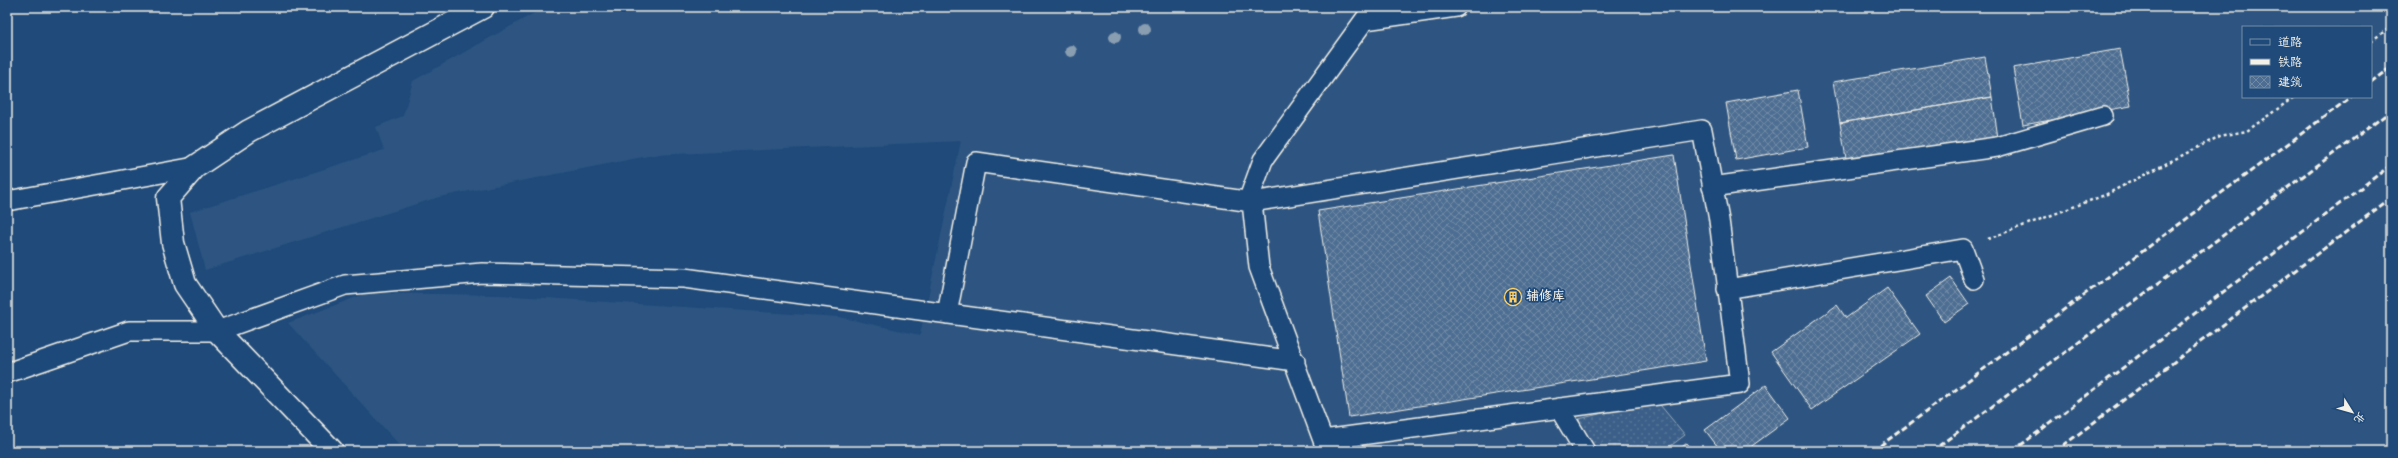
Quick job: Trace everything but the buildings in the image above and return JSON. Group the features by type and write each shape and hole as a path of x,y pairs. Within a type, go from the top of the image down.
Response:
{"street":[{"path":"332,451 217,331 185,284 172,238 168,198 195,167 249,131 483,7"}],"lane":[{"path":"947,314 976,162 1252,202 1702,130 1719,220 1740,384 1559,408 1325,445 1259,267 1252,202 1251,192 1263,160 1370,13 1456,7"},
{"path":"1712,187 1998,146 2103,116"},
{"path":"7,201 195,167"},
{"path":"1727,289 1962,249 1974,279"},
{"path":"7,373 129,331 217,331 345,285 482,273 684,278 1295,361"},
{"path":"1559,408 1585,451"}],"path":[{"path":"2372,41 2391,27"},
{"path":"1962,249 2106,195 2220,136 2247,131 2293,98"}],"shaded area":[{"path":"545,7 2391,7 2391,451 405,451 288,323 367,293 500,295 839,317 920,335 961,141 653,155 439,197 205,270 190,212 384,150 376,127 403,116 413,81"},
{"path":"1656,400 1685,435 1664,451 1590,451 1583,442 1579,419"}],"railway":[{"path":"2372,81 2391,67"},
{"path":"1873,451 2350,98"},
{"path":"1932,451 2391,111"},
{"path":"2013,451 2391,165"},
{"path":"2056,451 2391,198"}],"place":[{"name":"辅修库","path":"1513,297"}]}
